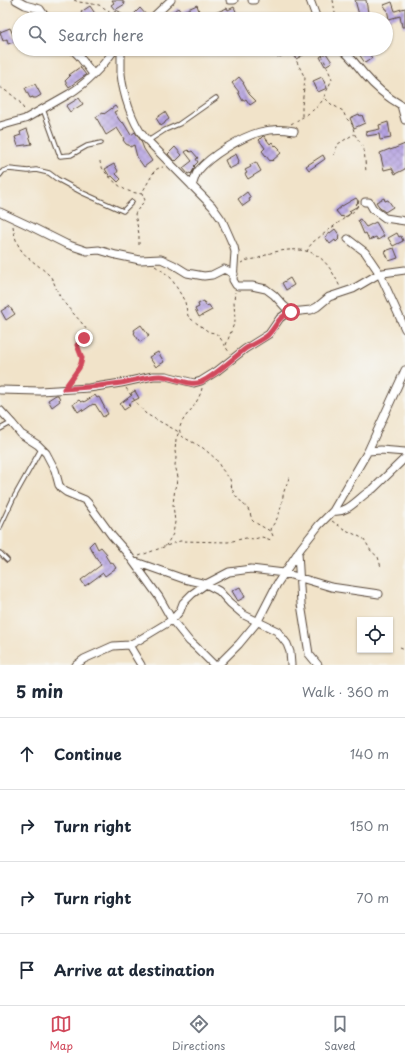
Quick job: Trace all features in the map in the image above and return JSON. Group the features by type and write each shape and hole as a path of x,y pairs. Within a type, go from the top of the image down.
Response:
{"street":[{"path":"16,0 25,5 40,9 42,12"},
{"path":"158,12 171,0"},
{"path":"310,0 314,12"},
{"path":"79,56 93,74"},
{"path":"0,126 29,117 76,90 110,56"},
{"path":"121,56 121,72 127,100 139,131 148,142 212,206 222,220 235,252 234,283 237,286 252,286 266,289 274,294 291,312"},
{"path":"349,56 381,92 390,99 403,104 405,120"},
{"path":"192,186 198,172 211,159 246,137 261,132 282,129 294,131"},
{"path":"365,202 369,202 374,209 385,218 405,221"},
{"path":"0,212 72,247 87,251 99,250 140,260 163,260 190,274 204,276 209,276 224,269 234,271"},
{"path":"348,239 365,252 380,274 404,326"},
{"path":"1,389 53,391 89,388 153,376 166,376 194,384 201,382 245,349 269,334 280,318 291,312 311,310 329,297 353,289 380,274 405,270"},
{"path":"218,665 239,644 258,621 277,584 298,552 330,513 347,489 368,451 405,370"},
{"path":"0,410 21,434 42,448 55,470 59,485 62,489 85,500 159,597 172,620 189,641 214,665"},
{"path":"368,451 380,450 405,452"},
{"path":"330,513 346,510 367,492 373,489 405,458"},
{"path":"298,552 301,604 309,654 318,665"},
{"path":"132,560 184,579 206,584 219,591 230,604 244,615 277,631 287,644 290,652 291,665"},
{"path":"76,665 84,659 113,646 129,645 172,620 180,611 183,603 192,594 206,584 229,572 251,569 284,573 331,587 379,594"},
{"path":"129,645 141,665"}],"lane":[{"path":"148,142 165,130 180,124 216,98"},
{"path":"43,110 60,156 71,155 87,146 101,143"},
{"path":"0,175 3,171 9,169 28,171 36,170 49,173 83,193 124,211 132,202"},
{"path":"0,429 12,423"},
{"path":"0,527 13,499 42,448"},
{"path":"0,553 7,560"}],"path":[{"path":"74,0 99,5 109,12"},
{"path":"333,0 335,12"},
{"path":"294,56 305,78 302,118"},
{"path":"282,129 302,118 317,107 325,98 332,79 322,56"},
{"path":"0,87 19,101 29,117"},
{"path":"325,98 331,104 343,111 346,118 352,124 354,134 364,148 366,172"},
{"path":"334,155 338,144 354,134"},
{"path":"100,161 100,165 104,171 125,190 142,194"},
{"path":"139,245 139,234 135,214 145,200 142,194 143,190 156,169 172,165"},
{"path":"307,252 313,242 354,211 358,204 358,199"},
{"path":"11,218 14,238 20,250 50,277 62,300 76,315 89,334 77,345 82,358 81,363 64,389"},
{"path":"234,271 245,261 274,252 294,250 307,252 318,255 323,259 333,272 343,293"},
{"path":"149,260 171,278 185,302 188,316 209,332 215,333 219,336 225,346 235,357"},
{"path":"225,346 235,321 234,293 237,286"},
{"path":"123,382 146,414 179,432 183,437 202,448 216,459 230,479 235,495 248,509 252,520 270,531 273,536"},
{"path":"165,547 173,534 175,522 173,504 174,488 178,477 175,465 176,439 185,417 201,391 201,382"},
{"path":"270,531 280,514 283,495 290,475"},
{"path":"330,513 335,524 364,539 371,551 378,557 381,567"},
{"path":"132,560 180,541 228,542 246,538 254,539 262,537 271,540"},
{"path":"400,647 405,649"}],"building":[{"path":"112,0 122,0 125,4 115,10 111,5 114,3"},
{"path":"355,0 366,0 368,12 358,12"},
{"path":"392,2 395,11 405,8 405,27 402,27 400,16 393,18 393,12 388,12 384,5"},
{"path":"197,5 199,11 197,12 181,12"},
{"path":"90,6 94,12 81,12"},
{"path":"234,7 236,12 217,12 227,8 228,10"},
{"path":"140,8 144,12 136,12"},
{"path":"178,8 181,12 172,12"},
{"path":"10,28 12,32 12,42 8,44 7,39 3,41 0,32"},
{"path":"294,56 301,56 296,59"},
{"path":"328,56 332,62 325,66 320,57"},
{"path":"360,56 371,56 372,58 365,63"},
{"path":"80,67 86,75 69,87 65,81 70,76 69,75"},
{"path":"239,77 244,83 249,94 256,101 250,105 246,99 243,101 239,92 232,83"},
{"path":"322,77 327,88 318,92 313,81"},
{"path":"35,84 41,95 36,98 30,98 25,88"},
{"path":"79,98 83,104 70,112 66,106"},
{"path":"115,106 118,110 114,112 120,121 122,123 123,122 131,135 135,132 152,161 144,167 137,157 134,145 130,147 126,144 117,128 106,135 96,117 103,113 104,114"},
{"path":"165,112 169,119 161,126 156,118"},
{"path":"359,114 360,116 362,115 365,123 354,128 350,118"},
{"path":"388,122 391,138 380,140 379,134 367,136 366,132 380,129 379,125"},
{"path":"27,129 32,144 18,146 15,137 21,135 20,132"},
{"path":"263,136 270,144 272,142 280,149 279,150 281,153 272,161 270,161 262,151 265,148 259,140"},
{"path":"405,144 405,169 395,174 392,168 384,170 380,153"},
{"path":"175,147 182,155 174,161 168,154"},
{"path":"188,150 190,152 192,151 198,158 196,159 198,162 194,166 195,167 191,174 188,174 183,168 192,161 185,152"},
{"path":"236,154 239,164 229,169 225,160"},
{"path":"323,155 325,159 309,170 306,166"},
{"path":"256,162 261,171 248,179 245,174 247,173 245,170"},
{"path":"114,164 118,171 116,174 121,179 118,182 112,176 110,177 105,169"},
{"path":"247,192 251,198 249,199 250,201 243,206 238,199"},
{"path":"356,198 359,202 356,204 358,206 349,211 351,213 347,216 341,217 336,211"},
{"path":"384,198 385,201 388,200 393,207 385,212 376,202"},
{"path":"360,219 366,227 376,222 384,236 378,240 376,237 369,240 366,233 364,234 358,220"},
{"path":"335,229 340,236 338,238 339,239 330,244 325,237"},
{"path":"397,233 399,237 401,236 403,241 393,246 388,238"},
{"path":"394,248 398,258 389,261 385,251"},
{"path":"290,278 294,285 286,290 282,283"},
{"path":"204,301 206,306 209,305 212,310 199,317 195,309 199,307 198,304"},
{"path":"9,306 15,314 6,320 1,311"},
{"path":"141,325 149,336 140,342 134,333 134,330"},
{"path":"158,352 164,362 156,367 149,357"},
{"path":"135,391 139,398 128,404 130,406 124,410 120,404"},
{"path":"58,395 60,401 52,407 48,400"},
{"path":"95,395 97,398 99,397 108,414 103,417 95,404 83,411 82,409 78,412 73,404 79,400 84,402"},
{"path":"94,541 98,549 101,547 107,554 105,555 110,563 112,562 116,568 105,576 103,573 85,586 81,580 101,565 89,546"},
{"path":"240,587 245,597 238,601 232,591"}],"route":[{"path":"84,338 77,345 82,358 79,368 64,389 89,388 153,376 166,376 194,384 201,382 245,349 266,337 280,318 291,312"}]}
